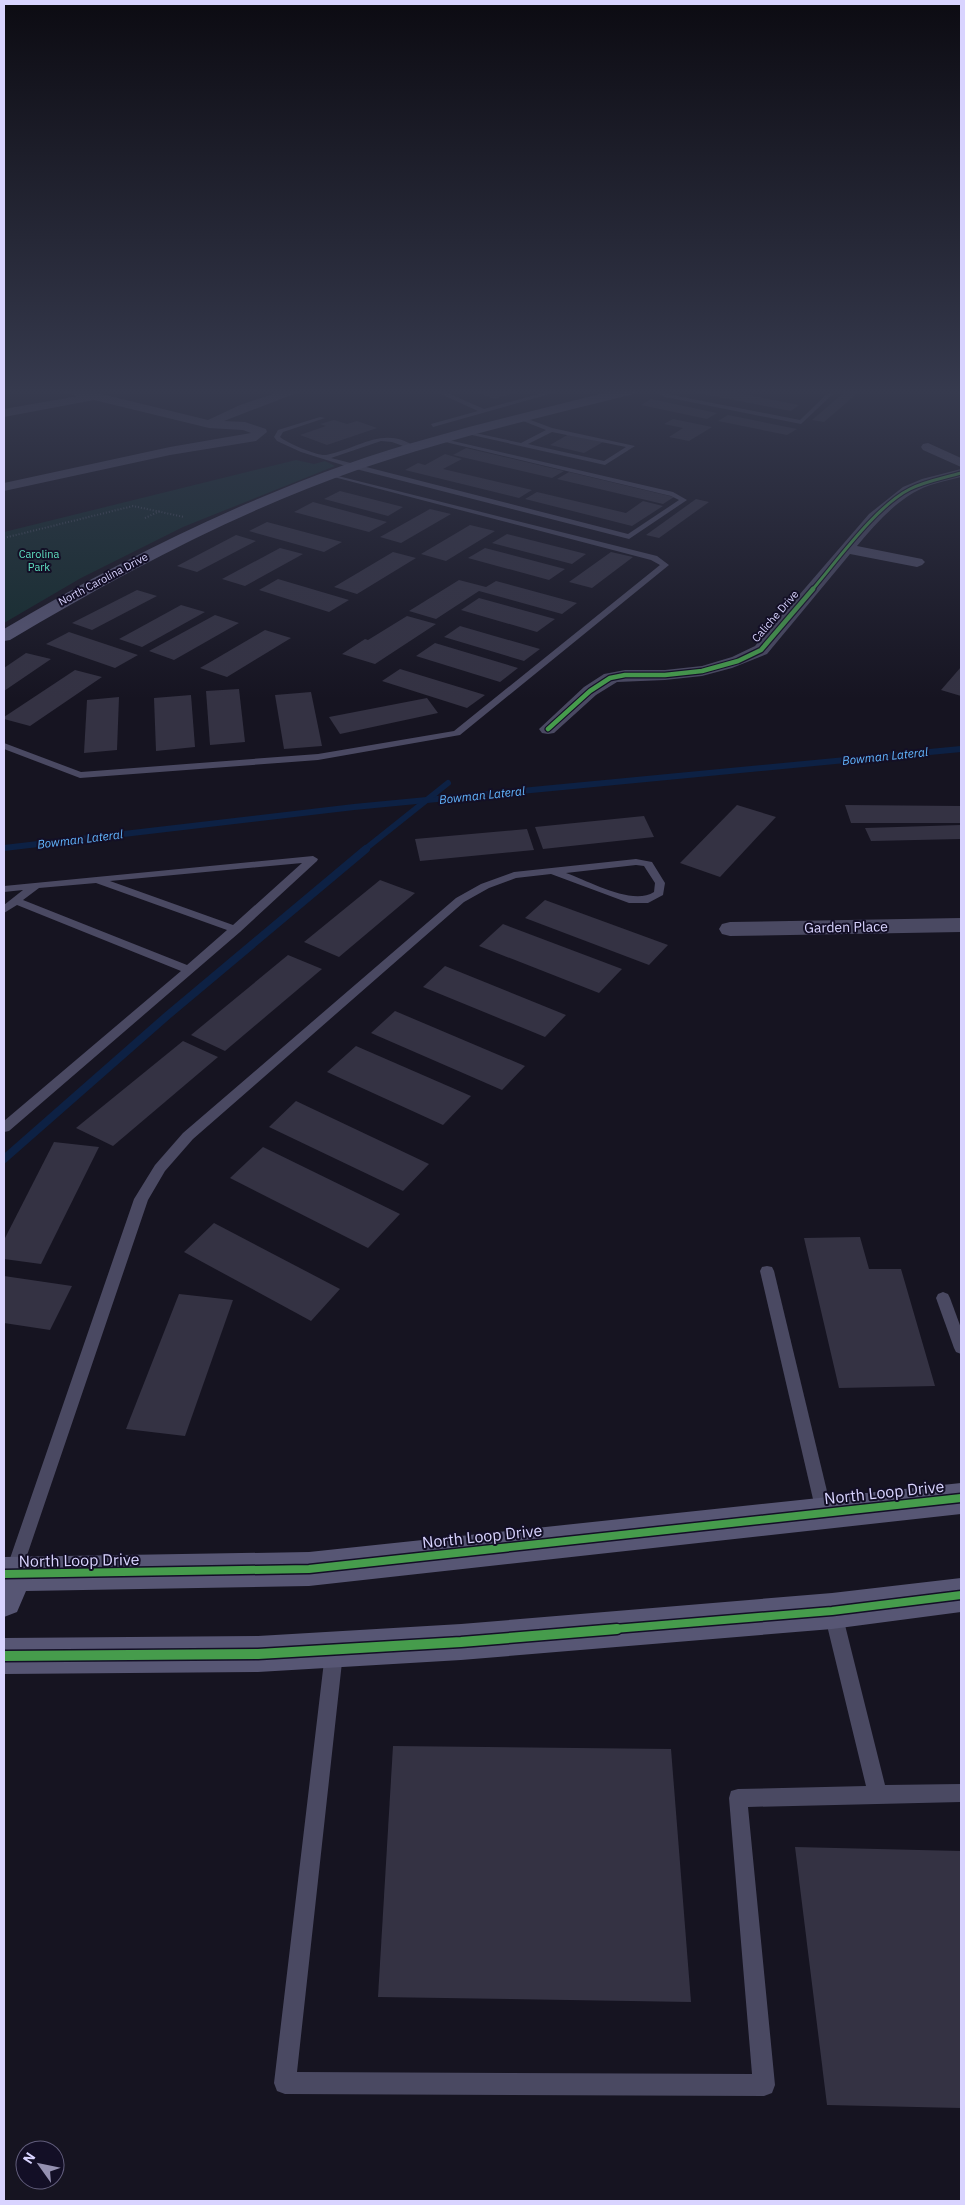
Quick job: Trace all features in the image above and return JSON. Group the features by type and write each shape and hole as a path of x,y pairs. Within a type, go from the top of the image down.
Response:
{"main road":[{"name":"North Carolina Drive","path":"4,636 86,587 143,557 245,510 288,493"},
{"name":"North Loop Drive","path":"7,1583 309,1569 961,1498"},
{"path":"4,1656 258,1654 460,1642 832,1611 961,1595"}],"street":[{"name":"Caliche Drive","path":"548,729 605,680 626,676 664,675 712,669 742,660 760,650 874,517 904,493"},
{"path":"846,549 917,562"},
{"name":"Garden Place","path":"730,928 961,925"}],"lane":[{"path":"4,746 80,775 318,757 457,733 665,565 654,558 401,493"},
{"path":"456,493 629,537 684,500 668,493"},
{"path":"4,889 312,859 236,930 4,1128"},
{"path":"7,1583 141,1199 160,1168 188,1136 460,900 485,886 514,875 636,862 648,864 660,883 659,893 648,900 629,900 552,871"},
{"path":"95,880 236,930"},
{"path":"4,910 36,885"},
{"path":"15,901 189,970"},
{"path":"768,1271 824,1512"},
{"path":"943,1298 961,1348"},
{"path":"832,1611 878,1795"},
{"path":"334,1649 285,2083 764,2085 738,1798 961,1793"}],"path":[{"path":"4,538 128,506 138,506 189,518"},
{"path":"145,518 160,511"}],"green space":[{"name":"Carolina Park","path":"163,493 268,493 183,527 81,578 4,623 4,532"}],"building":[{"path":"336,493 347,493 403,507 388,516 324,499"},
{"path":"498,493 527,493 519,498"},
{"path":"535,493 541,493 626,513 643,501 663,506 632,526 525,499"},
{"path":"616,493 657,493 674,497 663,504"},
{"path":"696,499 709,502 659,538 646,535"},
{"path":"313,502 387,522 369,532 294,512"},
{"path":"430,509 451,514 401,543 380,537"},
{"path":"267,522 342,542 324,552 249,531"},
{"path":"470,525 495,531 446,561 421,554"},
{"path":"507,534 586,554 572,564 492,543"},
{"path":"236,535 256,541 197,572 177,566"},
{"path":"280,548 303,554 245,586 222,579"},
{"path":"485,548 565,569 549,580 468,558"},
{"path":"393,552 416,558 357,594 334,587"},
{"path":"611,552 633,557 592,588 569,582"},
{"path":"278,579 349,600 329,612 259,590"},
{"path":"459,580 486,587 496,581 577,603 562,614 479,591 436,619 409,611"},
{"path":"137,590 157,596 92,630 72,623"},
{"path":"479,598 555,619 537,632 461,610"},
{"path":"181,605 205,612 142,647 119,639"},
{"path":"215,615 239,623 174,660 149,651"},
{"path":"407,616 436,624 375,664 342,654 365,639 368,640"},
{"path":"460,626 540,649 524,661 444,637"},
{"path":"265,630 291,638 227,677 200,668"},
{"path":"69,632 138,655 115,668 46,644"},
{"path":"435,643 518,668 500,682 416,656"},
{"path":"26,653 51,659 4,691 4,668"},
{"path":"961,667 961,696 941,690"},
{"path":"400,669 485,695 467,708 382,681"},
{"path":"75,670 102,677 30,726 4,719 4,717"},
{"path":"239,689 245,742 210,745 206,691"},
{"path":"311,692 322,746 284,749 275,695"},
{"path":"191,695 195,747 156,751 154,698"},
{"path":"119,697 117,750 84,753 87,700"},
{"path":"427,698 438,713 340,734 329,717"},
{"path":"737,805 776,817 720,877 680,863"},
{"path":"845,805 961,806 961,823 851,823"},
{"path":"644,816 654,837 543,849 535,827"},
{"path":"961,825 961,839 871,841 865,828"},
{"path":"527,829 534,850 420,861 415,839"},
{"path":"380,880 415,893 339,957 304,942"},
{"path":"545,900 668,945 649,965 525,918"},
{"path":"503,924 622,969 599,993 479,946"},
{"path":"288,955 322,969 225,1051 191,1035"},
{"path":"445,966 566,1015 545,1037 423,987"},
{"path":"395,1011 525,1066 502,1090 371,1033"},
{"path":"183,1041 218,1057 113,1146 76,1128"},
{"path":"356,1046 471,1096 443,1125 327,1072"},
{"path":"296,1101 429,1164 403,1191 269,1127"},
{"path":"54,1142 99,1147 41,1264 4,1259 4,1240"},
{"path":"263,1147 400,1214 368,1248 230,1178"},
{"path":"214,1223 340,1289 311,1321 184,1252"},
{"path":"860,1237 869,1269 901,1269 935,1386 839,1388 804,1238"},
{"path":"4,1276 72,1286 50,1330 4,1323"},
{"path":"179,1294 233,1300 185,1436 126,1429"},
{"path":"393,1746 671,1749 691,2002 378,1997"},
{"path":"795,1847 961,1851 961,2108 827,2105"}],"waterway":[{"name":"Bowman Lateral","path":"427,800 961,749"},
{"path":"427,800 448,783"},
{"name":"Bowman Lateral","path":"4,848 427,800"},
{"path":"364,850 427,800"},
{"path":"4,1159 168,1015 366,849"}],"cycle path":[{"path":"548,729 590,691 610,678 625,675 665,675 702,671 738,661 761,650 874,517 904,493"},
{"path":"4,1574 309,1569 961,1498"},
{"path":"4,1656 258,1654 461,1642 832,1611 961,1595"}]}
